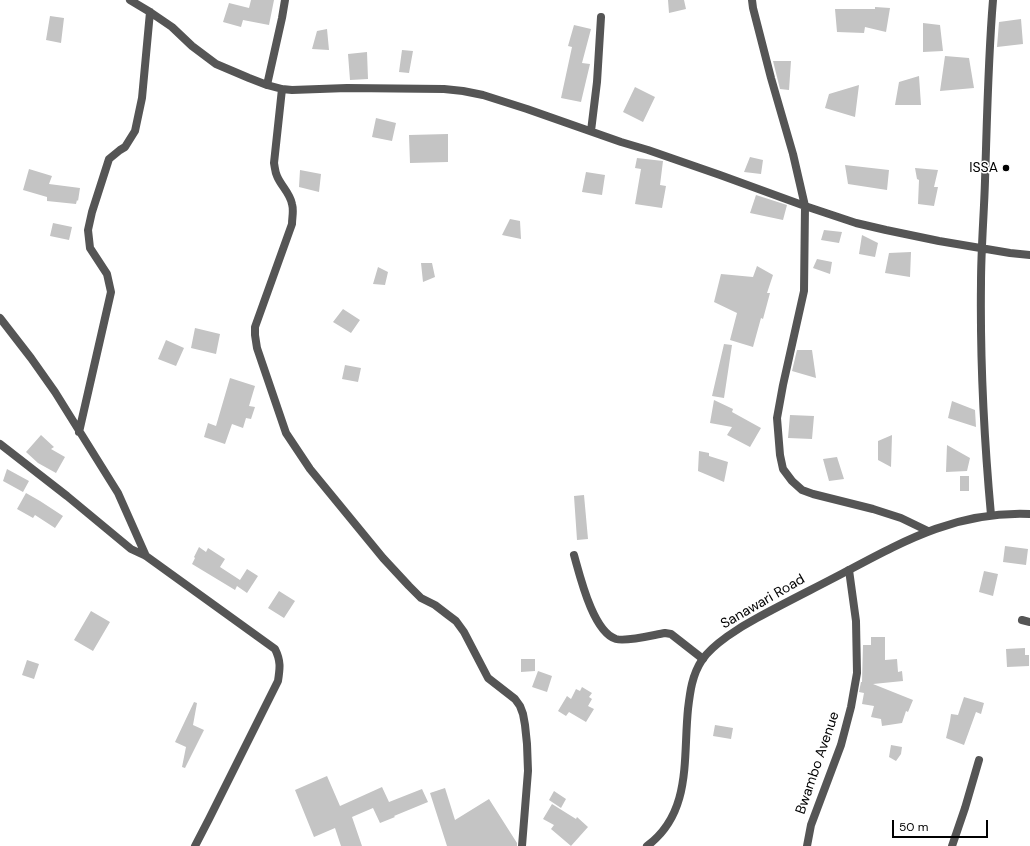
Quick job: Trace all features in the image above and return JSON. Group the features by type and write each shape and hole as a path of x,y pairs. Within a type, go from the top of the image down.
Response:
{"street":[{"path":"130,0 172,28 192,46 216,64 267,85 282,89 444,88 484,95 720,174 805,206 856,222 952,244 1030,255"},
{"path":"267,85 285,0"},
{"path":"752,0 767,63 793,154 805,206 804,291 777,418 780,455 783,469 792,481 802,490 901,518 928,531"},
{"path":"991,515 985,436 981,284 993,0"},
{"path":"79,432 111,292 107,274 90,248 88,230 109,159 124,148 135,131 142,98 150,12"},
{"path":"591,132 597,82 601,17"},
{"path":"282,89 274,163 277,176 292,203 292,224 255,327 257,348 286,433 310,469 383,558 409,586 421,598 435,605 456,622 464,632 488,678 515,699 520,706 525,725 528,764 522,846"},
{"path":"0,318 55,392 118,493 146,556"},
{"path":"0,444 132,549 146,556 275,650 279,658 280,668 278,681 195,846"},
{"name":"Sanawari Road","path":"647,846 664,831 680,799 685,765 687,719 691,684 696,670 703,659 716,645 742,626 849,570 928,531 960,521 991,515 1016,513 1030,514"},
{"path":"574,555 589,602 599,624 608,634 616,639 626,640 665,633 671,634 703,659"},
{"name":"Bwambo Avenue","path":"807,846 811,826 841,745 851,707 857,673 856,621 849,570"},
{"path":"952,846 979,760"}],"building":[{"path":"251,0 274,0 269,25 243,20 241,27 223,22 229,3 249,8"},
{"path":"668,0 684,0 686,9 669,13"},
{"path":"875,7 890,8 886,32 865,27 864,33 837,32 835,9 875,9"},
{"path":"50,16 64,18 61,43 46,40"},
{"path":"1021,19 1023,44 997,47 999,22"},
{"path":"923,23 940,25 943,51 923,52"},
{"path":"574,25 591,29 582,63 590,64 581,102 561,98 572,47 568,46"},
{"path":"327,29 329,50 312,49 317,31"},
{"path":"402,50 413,51 409,73 399,72"},
{"path":"367,52 368,79 350,80 348,54"},
{"path":"945,56 969,58 974,88 940,91"},
{"path":"773,61 791,61 789,90 780,89"},
{"path":"919,76 921,105 895,105 899,82"},
{"path":"859,85 855,117 825,108 829,94"},
{"path":"635,87 655,97 643,122 623,112"},
{"path":"376,118 396,123 392,141 372,137"},
{"path":"448,134 448,162 410,163 409,135"},
{"path":"750,157 763,160 761,174 744,172"},
{"path":"637,158 663,161 660,185 666,186 662,208 635,204 641,169 635,168"},
{"path":"845,165 889,170 887,190 848,184"},
{"path":"915,168 938,170 934,187 938,187 934,206 918,204 919,180 917,179"},
{"path":"29,169 52,176 49,184 80,188 78,201 77,200 76,204 47,201 47,197 23,190"},
{"path":"300,170 321,174 319,192 299,187"},
{"path":"586,172 605,175 602,195 582,192"},
{"path":"756,195 787,205 783,220 750,213"},
{"path":"510,219 520,221 521,239 502,235"},
{"path":"53,223 72,227 69,240 50,236"},
{"path":"824,230 842,232 839,243 821,240"},
{"path":"862,235 878,243 875,257 859,254"},
{"path":"911,252 910,277 885,273 889,253"},
{"path":"817,259 832,262 830,274 813,268"},
{"path":"421,263 432,263 435,277 423,282"},
{"path":"757,266 773,275 767,293 770,293 763,319 761,318 753,347 730,340 737,313 714,302 721,274 753,277"},
{"path":"378,267 388,272 385,285 373,284"},
{"path":"343,309 360,320 351,333 333,322"},
{"path":"195,328 220,334 216,354 191,348"},
{"path":"166,340 184,348 176,366 158,359"},
{"path":"724,344 732,345 724,398 712,396"},
{"path":"797,350 812,350 816,378 792,371"},
{"path":"345,365 361,368 358,382 342,379"},
{"path":"230,378 255,386 249,406 255,407 251,419 246,418 243,428 232,424 225,444 204,437 208,423 216,426"},
{"path":"714,400 733,409 732,412 761,428 750,447 727,435 732,427 710,423"},
{"path":"952,401 975,410 976,427 948,418"},
{"path":"790,415 814,416 812,439 788,438"},
{"path":"41,435 54,447 51,449 65,457 56,473 38,463 26,452"},
{"path":"892,435 891,467 878,460 878,441"},
{"path":"947,445 970,458 967,471 946,472"},
{"path":"699,451 709,453 709,456 728,462 724,482 698,471"},
{"path":"837,457 844,479 829,481 823,459"},
{"path":"7,469 29,481 23,492 3,481"},
{"path":"960,476 969,476 969,491 960,491"},
{"path":"26,493 63,516 55,528 35,515 33,518 17,509"},
{"path":"584,495 588,539 577,540 574,496"},
{"path":"1005,546 1028,549 1026,565 1003,562"},
{"path":"199,547 206,552 208,548 225,559 220,567 240,580 247,569 258,576 247,593 237,586 235,590 192,564"},
{"path":"984,571 998,574 993,596 979,592"},
{"path":"279,591 295,601 284,618 268,608"},
{"path":"91,611 110,622 93,651 74,640"},
{"path":"871,637 885,637 885,660 897,659 898,672 902,671 903,681 873,684 913,700 908,712 906,711 902,723 882,726 881,719 871,717 874,706 862,704 864,693 859,692 862,682 863,645 871,645"},
{"path":"1025,648 1025,655 1029,655 1029,666 1007,667 1006,649"},
{"path":"521,659 535,659 535,671 521,672"},
{"path":"27,660 39,664 34,679 22,675"},
{"path":"538,671 552,676 547,692 532,687"},
{"path":"582,687 592,693 589,697 592,699 588,706 594,709 586,722 569,712 566,716 558,711 567,696 571,699 576,689 580,691"},
{"path":"964,697 984,703 981,714 976,712 964,745 946,738 951,714 958,715"},
{"path":"194,702 197,703 193,725 204,730 185,768 182,767 186,747 175,742"},
{"path":"715,725 733,728 731,739 713,736"},
{"path":"891,745 902,747 901,754 896,761 889,757"},
{"path":"327,776 340,806 382,787 389,802 422,789 428,802 380,823 373,808 352,817 362,846 341,846 335,828 314,837 295,790"},
{"path":"445,788 455,820 489,799 517,843 517,846 447,846 430,793"},
{"path":"554,791 566,799 561,808 549,800"},
{"path":"552,804 576,819 577,817 588,827 571,846 551,829 554,825 543,819"}],"place":[{"name":"ISSA","path":"1006,168"}]}
